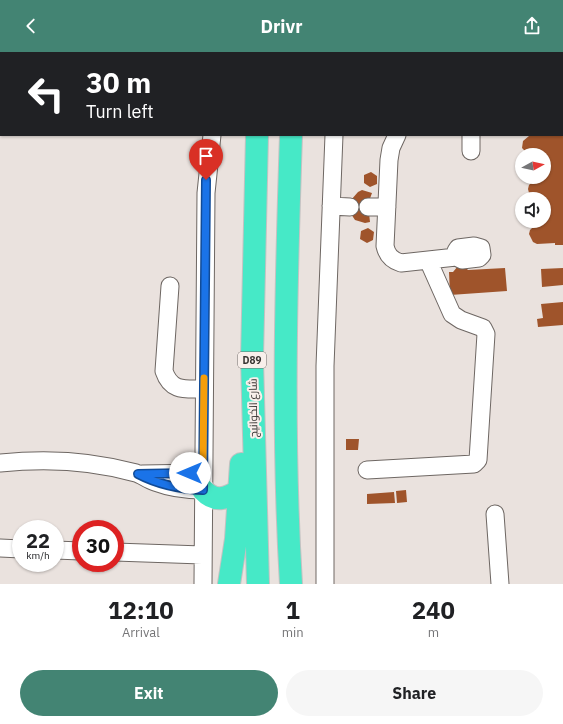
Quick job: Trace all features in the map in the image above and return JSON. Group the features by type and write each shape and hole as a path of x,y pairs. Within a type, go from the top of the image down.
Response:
{"highway":[{"name":"شارع الخوانيج","path":"257,136 252,359 258,584"},
{"path":"291,136 286,392 288,529 291,584"},
{"path":"229,584 240,490 244,404 252,359"},
{"path":"203,482 208,496 216,499 224,499 240,490"}],"street":[{"path":"203,584 202,555 206,194 212,136"},
{"path":"325,584 325,366 334,136"},
{"path":"396,136 391,148 389,160 386,207 385,246 390,257 401,263 456,257"},
{"path":"331,206 350,207"},
{"path":"368,207 386,207"},
{"path":"367,470 474,464 478,460 486,334 483,328 461,320 452,314 428,260"},
{"path":"170,286 164,371 167,380 173,386 182,389 204,388"},
{"path":"0,463 62,460 91,463 138,474 162,485 176,488 203,482"},
{"path":"495,514 500,584"},
{"path":"0,548 12,549"},
{"path":"124,552 202,555"}],"building":[{"path":"529,136 563,136 563,245 555,245 555,243 537,244 533,242 529,234 532,228 551,228 551,192 529,192 528,189 530,184 551,184 551,148 522,148 523,141"},
{"path":"371,172 377,176 377,184 370,187 364,183 364,175"},
{"path":"362,190 372,193 368,204 370,222 365,223 355,220 351,214 351,200 358,192"},
{"path":"368,228 374,232 373,240 367,243 360,239 361,231"},
{"path":"458,266 464,266 468,270 505,268 507,291 450,295 449,272 453,272"},
{"path":"563,268 563,285 542,287 541,269"},
{"path":"563,302 563,325 538,327 537,319 543,318 541,304"},
{"path":"346,439 359,439 358,450 346,450"},
{"path":"406,490 407,502 397,503 396,491"},
{"path":"394,492 395,503 367,504 367,494"}],"slow traffic":[{"path":"203,464 204,378"}],"route":[{"path":"190,473 138,474 162,485 189,490 203,490 206,180"}]}
